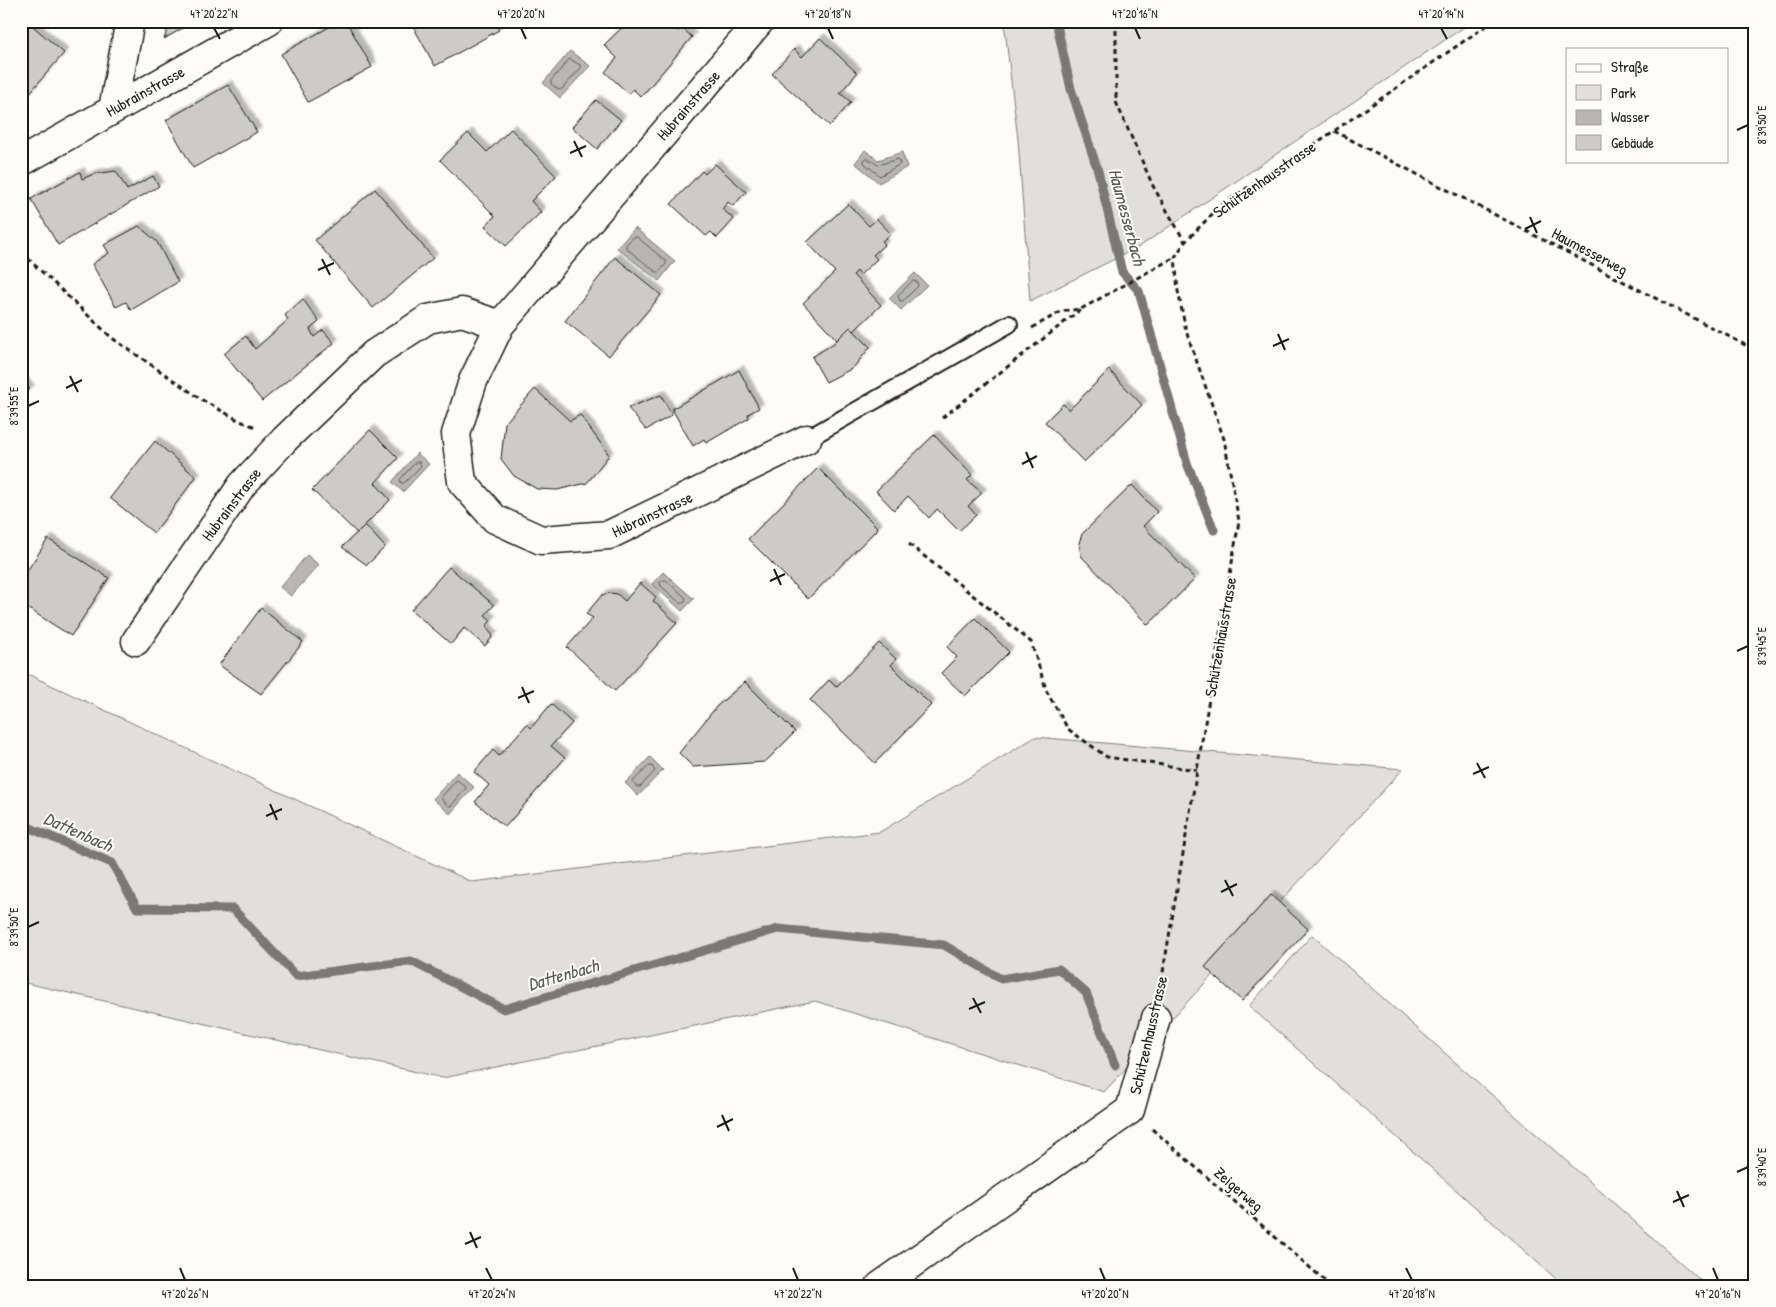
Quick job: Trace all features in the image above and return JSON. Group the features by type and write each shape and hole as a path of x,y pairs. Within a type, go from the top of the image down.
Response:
{"street":[{"path":"112,109 129,26 132,21"},
{"name":"Hubrainstrasse","path":"21,162 269,21"},
{"name":"Hubrainstrasse","path":"760,21 500,324 473,381 456,434 462,482 495,519 541,540 609,535 807,439"},
{"name":"Hubrainstrasse","path":"136,641 242,485 285,439 374,354 428,319 462,312 500,324"},
{"name":"Schützenhausstrasse","path":"880,1286 1130,1110 1156,1018"}],"lane":[{"path":"807,439 1009,324"}],"path":[{"path":"1116,21 1116,102 1153,186 1185,242"},
{"name":"Schützenhausstrasse","path":"1156,1018 1239,521 1224,439 1186,331 1178,291 1175,257 1185,242 1220,206 1334,131 1493,21"},
{"name":"Haumesserweg","path":"1334,131 1755,350"},
{"path":"21,252 112,338 204,400 240,421"},
{"path":"942,418 1081,309 1175,257"},
{"path":"1009,324 1021,334 1062,311 1081,309"},
{"path":"909,544 1031,642 1047,692 1068,729 1107,757 1197,770"},
{"name":"Zeigerweg","path":"1130,1110 1331,1286"}],"green space":[{"path":"1004,21 1473,21 1139,247 1030,301 1018,140"},
{"path":"21,671 472,882 880,832 1035,737 1403,769 1104,1092 815,1001 443,1078 21,982"},
{"path":"1312,935 1707,1286 1564,1286 1249,1006"}],"water":[{"path":"570,51 590,66 560,98 543,83"},
{"path":"865,150 878,160 902,152 907,167 879,183 855,163"},
{"path":"635,228 675,261 659,281 617,248"},
{"path":"915,273 927,285 901,310 889,298"},
{"path":"417,453 429,464 403,492 392,482"},
{"path":"307,555 319,565 291,596 280,587"},
{"path":"663,572 694,599 682,611 652,584"},
{"path":"650,757 663,770 638,796 625,783"},
{"path":"457,772 474,787 450,814 433,799"}],"building":[{"path":"21,21 27,21 64,53 21,103"},
{"path":"171,21 195,21 164,39"},
{"path":"340,21 346,21 372,67 308,102 281,54"},
{"path":"410,21 494,21 499,30 435,66"},
{"path":"629,21 670,21 668,23 678,31 681,27 692,37 641,97 633,89 629,94 605,72 617,58 604,45"},
{"path":"820,38 857,73 840,93 851,102 830,126 772,74 794,49 802,57"},
{"path":"228,85 257,132 193,168 166,120"},
{"path":"596,100 621,120 597,149 572,127"},
{"path":"511,129 556,176 531,201 541,212 506,246 485,226 495,216 440,160 468,133 487,152"},
{"path":"715,164 746,192 733,206 728,202 722,209 734,219 717,238 711,232 706,236 671,204 702,171 705,174"},
{"path":"116,171 127,190 153,176 159,186 58,245 31,199 80,172 82,179 94,174"},
{"path":"375,189 433,258 373,308 315,240"},
{"path":"848,204 869,226 877,219 891,234 882,241 885,244 873,255 877,259 860,275 857,271 853,275 881,305 854,331 850,327 837,340 803,303 835,272 807,242"},
{"path":"139,226 157,242 178,282 131,310 126,302 116,307 92,264 109,253 104,245"},
{"path":"615,257 661,295 609,356 565,321"},
{"path":"303,299 319,322 310,329 314,337 323,330 334,343 262,401 224,354 246,336 255,349 288,320 285,315"},
{"path":"850,327 870,347 853,368 826,382 812,357 833,344"},
{"path":"739,370 759,408 748,414 749,418 706,443 704,439 693,446 672,409"},
{"path":"1109,370 1142,405 1084,462 1045,422 1063,404 1069,410"},
{"path":"21,380 30,389 21,397"},
{"path":"535,389 570,421 580,415 609,455 587,483 557,490 537,489 514,476 501,459 505,423"},
{"path":"661,395 672,415 646,430 628,408"},
{"path":"370,430 398,458 375,483 390,500 357,533 312,490"},
{"path":"934,435 972,475 967,480 982,493 968,506 976,515 959,531 937,509 929,518 908,496 894,510 876,491"},
{"path":"155,441 196,477 154,533 110,498"},
{"path":"818,468 878,528 808,599 748,539"},
{"path":"1132,485 1157,512 1143,526 1195,579 1148,625 1082,557 1079,543 1082,534"},
{"path":"365,525 385,547 367,565 342,547"},
{"path":"48,539 109,578 71,636 21,604 21,580"},
{"path":"449,567 494,605 485,615 491,620 486,627 493,636 485,646 464,628 451,644 411,610"},
{"path":"640,583 656,597 653,601 677,623 615,691 567,647 593,618 586,614 602,595 617,594 625,601"},
{"path":"261,608 303,642 261,694 219,665"},
{"path":"975,618 1009,652 965,696 941,673 957,657 947,647"},
{"path":"879,643 896,659 891,665 931,705 875,763 810,700 829,680 836,687"},
{"path":"745,682 795,732 765,762 693,767 679,753 717,706"},
{"path":"551,704 572,723 551,746 565,758 505,827 475,802 489,785 474,772 493,750 499,756 527,724 531,728"},
{"path":"1271,895 1308,929 1242,1001 1205,967"}],"waterway":[{"name":"Haumesserbach","path":"1056,21 1071,89 1098,171 1122,272 1139,291 1187,463 1214,530"},
{"name":"Dattenbach","path":"21,824 112,863 137,908 233,909 296,976 411,961 504,1009 778,929 944,945 1001,979 1059,969 1086,993 1115,1065"}]}
